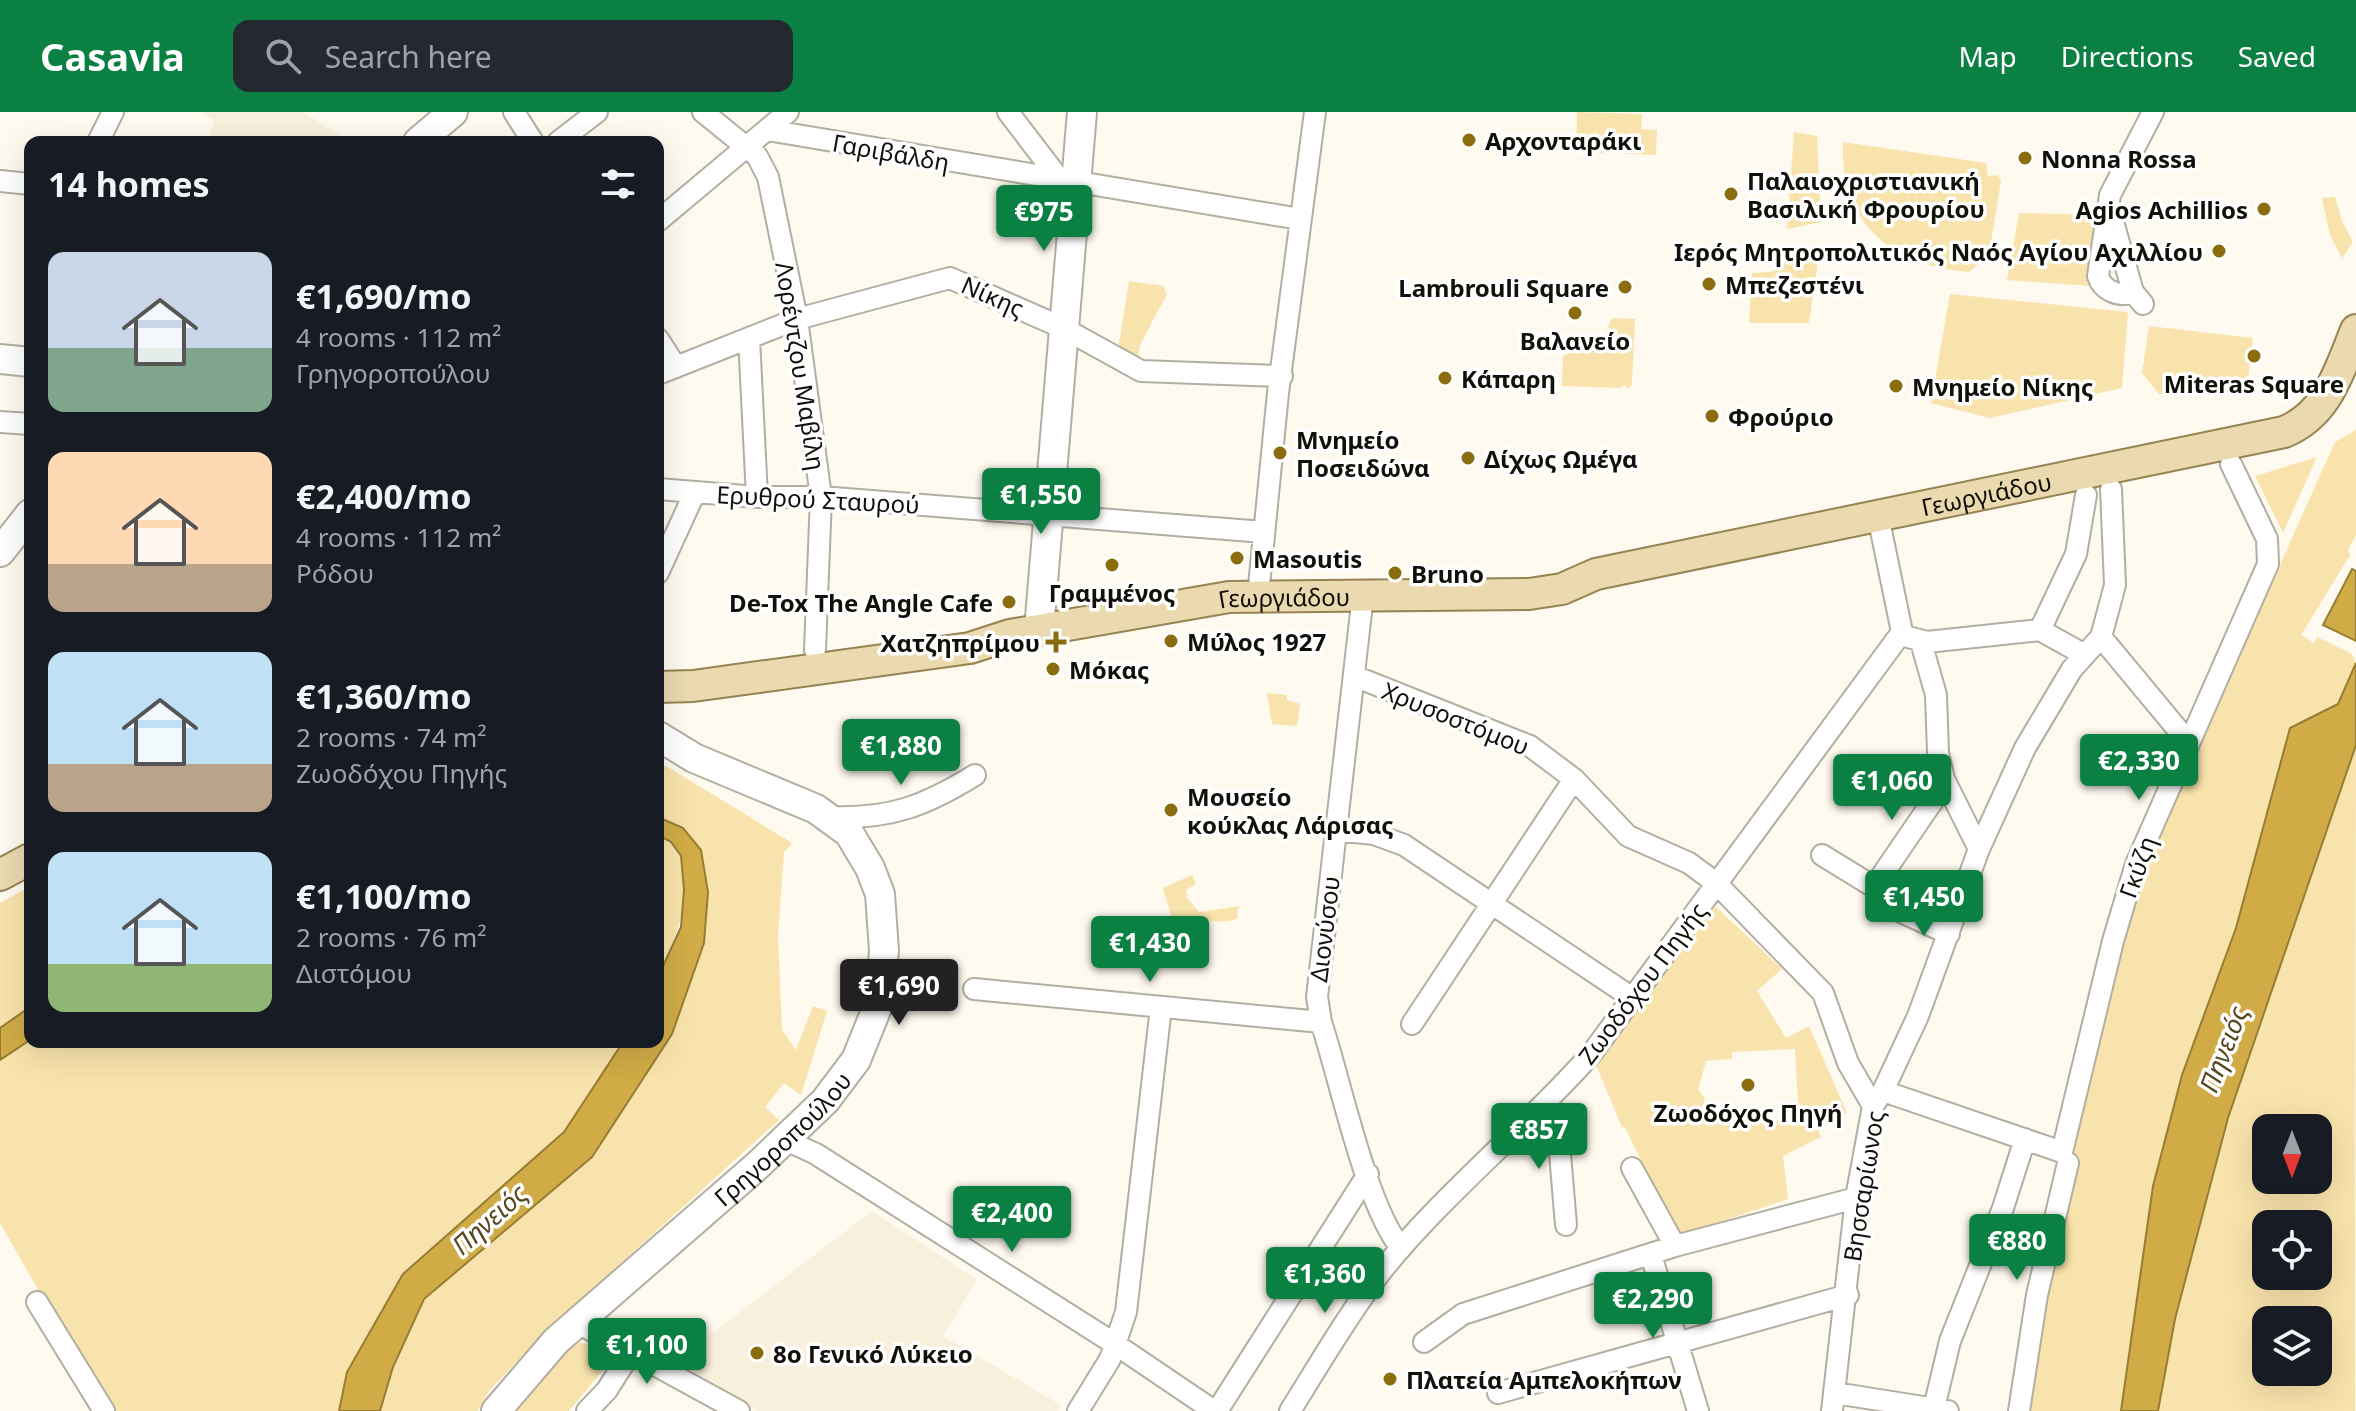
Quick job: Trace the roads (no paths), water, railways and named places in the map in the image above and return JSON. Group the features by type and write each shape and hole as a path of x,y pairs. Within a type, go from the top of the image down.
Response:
{"main road":[{"path":"2322,420 2356,330"},
{"name":"Γεωργιάδου","path":"664,687 970,648 1025,632 1203,601 1258,596 1496,596 1562,589 1610,590 2258,439 2322,420 2341,410 2356,378"},
{"name":"Γεωργιάδου","path":"1880,527 2099,492 2294,449 2322,420"},
{"name":"Γεωργιάδου","path":"664,686 713,664 979,627 1025,632"},
{"path":"0,855 24,843"},
{"path":"0,875 24,862"}],"street":[{"path":"101,136 113,112"},
{"path":"425,136 453,112"},
{"path":"514,112 529,136"},
{"path":"566,136 597,112"},
{"name":"Λορέντζου Μαβίλη","path":"703,112 746,147 763,164 768,177 797,319 821,497 815,650"},
{"path":"664,216 788,112"},
{"path":"1008,112 1068,182"},
{"path":"1025,632 1049,515 1063,328 1068,182 1082,112"},
{"path":"1258,596 1315,112"},
{"path":"2109,206 2138,298 2114,292 2099,280 2109,206 2113,189 2153,112"},
{"name":"Γαριβάλδη","path":"767,130 1300,219"},
{"path":"0,181 24,183"},
{"name":"Νίκης","path":"667,370 797,319 950,278 1063,328 1141,371 1282,376"},
{"path":"749,338 757,497"},
{"path":"0,359 24,361"},
{"path":"0,422 24,424"},
{"name":"Γκύζη","path":"2019,1411 2037,1295 2065,1157 2128,889 2270,556 2263,530 2231,464"},
{"name":"Ερυθρού Σταυρού","path":"664,489 757,497 821,497 1264,532"},
{"path":"664,560 695,492"},
{"path":"2040,630 2076,554 2099,492"},
{"path":"2099,492 2115,585 2101,637 2189,743"},
{"path":"0,552 24,522"},
{"path":"1880,527 1902,632 1921,642 2040,630 2083,654"},
{"name":"Διονύσου","path":"1363,595 1317,997 1321,1022 1368,1174 1386,1223 1401,1248"},
{"name":"Ζωοδόχου Πηγής","path":"1290,1411 1364,1296 1401,1248 1541,1110 1634,999 1902,632"},
{"name":"Βησσαρίωνος","path":"1833,1402 1848,1295 1856,1198 1878,1098 1949,934 1979,849 2025,748 2083,654 2101,637"},
{"path":"1921,642 1936,695 1938,753 1945,783 1979,849"},
{"name":"Χρυσοστόμου","path":"1354,676 1530,746 1574,779 1628,836 1689,863 1716,883 1823,993 1848,1063 1878,1098"},
{"name":"Γρηγοροπούλου","path":"664,740 694,758 832,817 870,819 900,811 929,801 975,775"},
{"path":"1412,1024 1574,779"},
{"path":"1874,887 1945,783"},
{"name":"Γρηγοροπούλου","path":"496,1411 541,1355 786,1140 843,1079 869,1033 881,991 884,951 878,886 857,843 832,817"},
{"path":"1336,830 1396,840 1634,999"},
{"path":"1822,855 1874,887 1897,910 1949,934"},
{"path":"974,989 1321,1022"},
{"path":"1078,1411 1115,1344 1126,1312 1161,1007"},
{"path":"1878,1098 2025,1139 2065,1157"},
{"path":"1541,1110 1560,1154 1566,1225"},
{"path":"1833,1402 1941,1410 1950,1341 2003,1208 2025,1139"},
{"path":"786,1140 816,1154 1216,1411 1368,1174"},
{"path":"1632,1168 1675,1246"},
{"path":"1424,1342 1463,1314 1675,1246 1856,1198"},
{"path":"1651,1255 1698,1411"},
{"path":"1498,1393 1848,1295"},
{"path":"37,1302 104,1411"},
{"path":"576,1322 739,1411"},
{"path":"587,1411 607,1390 631,1352"}],"water":[{"path":"2352,569 2356,571 2356,641 2323,625"},
{"name":"Πηνειός","path":"2356,663 2356,745 2228,1118 2175,1319 2158,1411 2121,1411 2153,1186 2182,1075 2236,928 2290,728 2338,704"},
{"name":"Πηνειός","path":"664,820 683,828 701,850 708,892 704,943 672,1034 664,1046 664,964 681,927 684,890 681,856 671,842 664,838"},
{"path":"24,1011 24,1044 0,1060 0,1028"},
{"name":"Πηνειός","path":"619,1048 663,1048 592,1157 424,1299 393,1367 380,1411 339,1411 347,1372 403,1274 564,1132"}],"place":[{"name":"Αρχονταράκι","path":"1469,140"},
{"name":"Nonna Rossa","path":"2025,158"},
{"name":"Παλαιοχριστιανική Βασιλική Φρουρίου","path":"1731,194"},
{"name":"Agios Achillios","path":"2264,209"},
{"name":"Ιερός Μητροπολιτικός Ναός Αγίου Αχιλλίου","path":"2219,251"},
{"name":"Μπεζεστένι","path":"1709,284"},
{"name":"Lambrouli Square","path":"1625,287"},
{"name":"Βαλανείο","path":"1575,313"},
{"name":"Miteras Square","path":"2254,356"},
{"name":"Κάπαρη","path":"1445,378"},
{"name":"Μνημείο Νίκης","path":"1896,386"},
{"name":"Φρούριο","path":"1712,416"},
{"name":"Μνημείο Ποσειδώνα","path":"1280,453"},
{"name":"Δίχως Ωμέγα","path":"1468,458"},
{"name":"Masoutis","path":"1237,558"},
{"name":"Γραμμένος","path":"1112,565"},
{"name":"Bruno","path":"1395,573"},
{"name":"De-Tox The Angle Cafe","path":"1009,602"},
{"name":"Μύλος 1927","path":"1171,641"},
{"name":"Χατζηπρίμου","path":"1056,642"},
{"name":"Μόκας","path":"1053,669"},
{"name":"Μουσείο κούκλας Λάρισας","path":"1171,810"},
{"name":"Ζωοδόχος Πηγή","path":"1748,1085"},
{"name":"8ο Γενικό Λύκειο","path":"757,1353"},
{"name":"Πλατεία Αμπελοκήπων","path":"1390,1379"}]}
